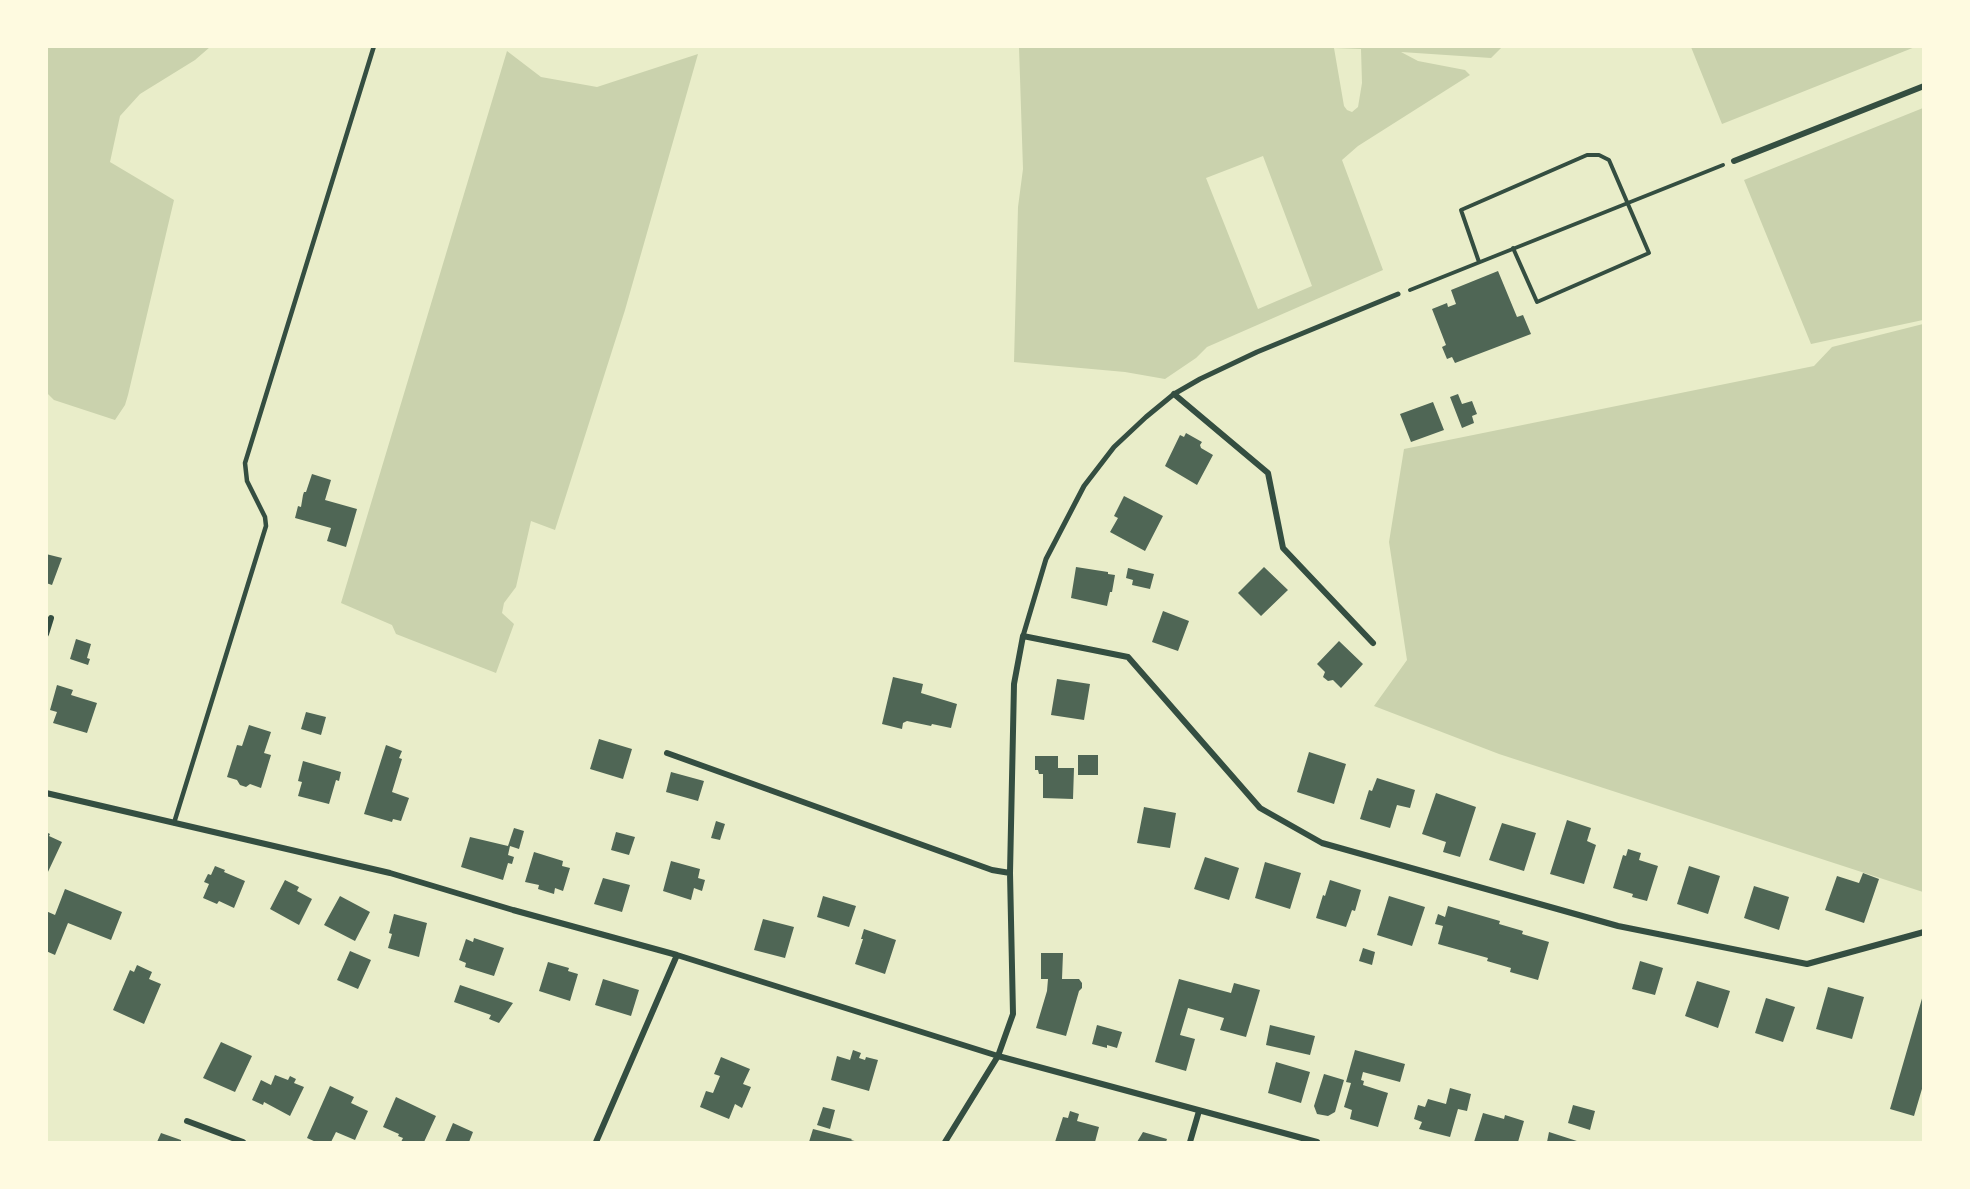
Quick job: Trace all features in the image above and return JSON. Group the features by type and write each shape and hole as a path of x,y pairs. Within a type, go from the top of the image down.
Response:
{"street":[{"path":"1734,161 1923,86"},
{"path":"945,1143 998,1056 1013,1014 1010,873 1014,684 1023,636 1046,559 1084,486 1114,447 1174,394 1257,352 1398,294"},
{"path":"1174,394 1268,473 1283,548 1373,643"},
{"path":"46,634 51,618"},
{"path":"1023,636 1128,657 1260,808 1322,843 1618,926 1807,964 1923,932"},
{"path":"667,753 992,870 1010,873"},
{"path":"46,793 390,873 677,955 998,1056 1317,1143"},
{"path":"596,1143 677,955"},
{"path":"1190,1143 1199,1111"},
{"path":"187,1121 243,1143"}],"lane":[{"path":"174,823 266,526 265,517 247,481 245,463 374,46"}],"path":[{"path":"1479,262 1461,210 1587,154 1599,155 1609,160 1649,253 1537,302 1513,248"},
{"path":"1398,294 1734,161"}],"green space":[{"path":"1019,46 1502,47 1491,58 1401,52 1418,61 1465,70 1470,75 1358,146 1342,160 1383,270 1207,347 1196,358 1165,379 1125,372 1014,362 1018,207 1023,169","holes":["1334,48 1361,49 1362,83 1358,107 1352,112 1344,106","1263,156 1312,286 1258,309 1206,178"]},
{"path":"46,47 210,47 195,60 140,94 120,116 110,162 174,200 128,395 125,405 115,420 54,400 47,393"},
{"path":"1691,47 1915,47 1722,124"},
{"path":"507,51 541,77 597,87 698,54 625,310 555,530 531,521 516,587 504,603 502,613 514,624 496,673 396,634 392,625 341,603"},
{"path":"1923,108 1923,320 1811,344 1744,180"},
{"path":"1923,324 1923,892 1499,754 1374,706 1407,660 1389,542 1404,449 1814,366 1832,347"}],"building":[{"path":"1498,271 1517,317 1523,315 1531,334 1455,363 1452,357 1447,359 1442,347 1446,345 1432,309 1447,303 1448,307 1456,304 1451,290"},
{"path":"1458,394 1462,404 1472,401 1477,414 1472,416 1474,423 1462,428 1450,397"},
{"path":"1433,402 1444,430 1411,442 1400,414"},
{"path":"1186,433 1202,442 1201,448 1213,455 1197,485 1165,466 1180,435 1184,437"},
{"path":"312,474 331,480 325,500 357,509 346,547 327,541 331,528 295,518"},
{"path":"1124,496 1163,516 1145,551 1110,532 1118,518 1114,516"},
{"path":"46,554 62,558 52,585 46,583"},
{"path":"1076,567 1115,575 1107,606 1071,598"},
{"path":"1264,567 1288,590 1261,616 1238,593"},
{"path":"1128,568 1154,574 1150,589 1132,585 1133,580 1126,578"},
{"path":"1163,611 1189,621 1178,651 1152,642"},
{"path":"76,639 91,644 87,658 90,659 88,665 70,659"},
{"path":"1339,641 1363,664 1341,688 1333,680 1328,681 1323,677 1325,672 1317,664"},
{"path":"893,677 923,684 921,693 957,704 951,728 907,721 903,723 902,729 882,724"},
{"path":"1057,679 1090,684 1084,720 1051,715"},
{"path":"57,685 73,690 71,695 97,703 87,733 53,723 57,712 50,710"},
{"path":"306,712 326,717 321,735 301,729"},
{"path":"249,725 271,732 264,753 271,755 261,788 250,784 246,787 240,785 237,780 227,777 237,745 242,746"},
{"path":"599,739 632,749 623,779 590,769"},
{"path":"386,745 402,751 399,758 402,759 392,792 409,798 401,821 393,819 392,822 364,814"},
{"path":"1309,752 1346,764 1334,804 1297,792"},
{"path":"1078,755 1098,755 1098,775 1078,775"},
{"path":"1035,756 1058,756 1058,768 1074,768 1073,799 1043,798 1043,774 1035,770"},
{"path":"303,761 341,772 339,781 336,780 329,804 298,796 302,782 298,781"},
{"path":"671,772 704,781 698,801 666,792"},
{"path":"1377,778 1415,790 1410,808 1397,805 1390,828 1360,819 1369,790 1372,791"},
{"path":"1436,793 1476,807 1460,857 1443,852 1446,842 1422,834"},
{"path":"1144,807 1176,813 1170,848 1137,843"},
{"path":"1567,820 1591,828 1587,841 1596,845 1584,884 1550,874"},
{"path":"716,821 725,824 720,840 711,838"},
{"path":"1502,823 1536,833 1524,871 1489,860"},
{"path":"514,828 524,831 519,849 510,846 508,855 514,857 512,864 508,863 503,880 461,867 470,837 508,846"},
{"path":"46,832 50,834 49,836 62,842 47,874"},
{"path":"616,832 635,837 629,855 611,850"},
{"path":"1628,849 1641,853 1639,860 1658,866 1647,901 1613,888 1623,855 1626,856"},
{"path":"534,852 563,861 562,866 570,868 563,891 555,888 554,894 538,889 539,885 525,882"},
{"path":"1205,857 1239,868 1229,900 1194,889"},
{"path":"671,861 700,869 698,878 705,880 702,891 694,888 691,900 663,891"},
{"path":"1265,862 1301,873 1290,909 1255,898"},
{"path":"215,866 245,881 234,908 219,901 217,904 203,898 209,884 204,882 208,874 211,875"},
{"path":"1689,866 1720,876 1708,914 1677,904"},
{"path":"1863,873 1879,879 1864,923 1825,910 1837,876 1859,883"},
{"path":"603,878 630,885 622,912 594,904"},
{"path":"285,880 299,887 297,891 312,899 299,925 270,909"},
{"path":"1330,880 1361,890 1355,911 1352,910 1346,927 1316,918"},
{"path":"1754,886 1789,897 1779,930 1744,918"},
{"path":"65,889 122,912 111,940 68,923 55,955 46,951 46,911 55,915"},
{"path":"340,896 370,912 355,941 324,925"},
{"path":"823,896 856,906 849,927 817,917"},
{"path":"1389,896 1425,907 1412,946 1377,935"},
{"path":"1448,906 1500,921 1499,924 1523,931 1522,934 1549,942 1538,980 1510,972 1511,968 1487,961 1488,958 1438,944 1443,926 1435,924 1438,914 1445,917"},
{"path":"394,914 427,923 419,957 388,948"},
{"path":"763,919 794,927 785,958 754,950"},
{"path":"864,929 896,940 885,974 855,964"},
{"path":"474,938 504,948 494,976 465,967 466,963 459,960 466,939 473,942"},
{"path":"1363,948 1375,952 1372,965 1359,961"},
{"path":"350,951 371,960 358,989 337,980"},
{"path":"1041,953 1063,953 1062,979 1079,979 1082,983 1066,1036 1036,1028 1047,991 1048,979 1041,979"},
{"path":"1640,961 1663,968 1655,995 1632,989"},
{"path":"548,962 569,968 568,971 578,974 570,1001 539,991"},
{"path":"137,965 152,972 149,979 161,984 144,1024 113,1010 130,970 134,972"},
{"path":"603,979 639,990 631,1016 595,1005"},
{"path":"1179,979 1231,993 1234,983 1260,990 1246,1037 1220,1030 1224,1018 1188,1008 1180,1035 1195,1039 1186,1071 1155,1062"},
{"path":"1697,981 1730,991 1718,1028 1685,1016"},
{"path":"460,985 513,1003 499,1023 489,1019 491,1015 454,1002"},
{"path":"1828,987 1864,997 1852,1039 1816,1029"},
{"path":"1923,995 1924,1082 1914,1116 1890,1109"},
{"path":"1766,998 1795,1007 1783,1042 1755,1033"},
{"path":"1097,1025 1122,1032 1117,1048 1092,1044"},
{"path":"1270,1025 1315,1036 1310,1055 1266,1045"},
{"path":"221,1042 252,1056 235,1092 203,1078"},
{"path":"853,1050 861,1053 859,1058 878,1060 869,1091 831,1080 837,1056 850,1060"},
{"path":"1355,1050 1405,1064 1400,1082 1363,1072 1361,1080 1364,1081 1363,1085 1388,1093 1378,1127 1350,1119 1352,1110 1344,1107 1351,1083 1346,1082"},
{"path":"721,1057 750,1069 743,1084 751,1087 742,1108 735,1104 729,1119 700,1107 706,1091 713,1093 720,1076 714,1074"},
{"path":"1276,1062 1310,1072 1301,1103 1268,1093"},
{"path":"1324,1074 1344,1080 1335,1112 1328,1116 1317,1114 1314,1106"},
{"path":"275,1075 288,1080 290,1076 296,1079 294,1083 304,1087 290,1116 264,1102 263,1105 252,1100 261,1080 271,1085"},
{"path":"330,1086 354,1097 351,1103 368,1111 355,1140 336,1132 331,1142 316,1142 307,1138"},
{"path":"1450,1088 1471,1094 1467,1111 1458,1109 1450,1137 1419,1129 1422,1122 1414,1119 1418,1105 1425,1107 1428,1099 1446,1104"},
{"path":"396,1097 436,1116 424,1142 401,1142 403,1138 398,1136 399,1134 383,1127"},
{"path":"1573,1105 1595,1111 1590,1130 1568,1123"},
{"path":"823,1107 835,1110 830,1129 817,1125"},
{"path":"1070,1111 1079,1114 1077,1121 1099,1127 1095,1142 1055,1142 1063,1117 1068,1118"},
{"path":"1483,1113 1504,1119 1505,1115 1524,1121 1518,1142 1474,1142"},
{"path":"453,1123 473,1132 469,1142 445,1142"},
{"path":"813,1129 852,1139 858,1142 809,1142"},
{"path":"1143,1132 1167,1139 1166,1142 1137,1142"},
{"path":"1549,1132 1580,1142 1547,1142"},
{"path":"161,1133 181,1140 181,1142 157,1142"}]}
